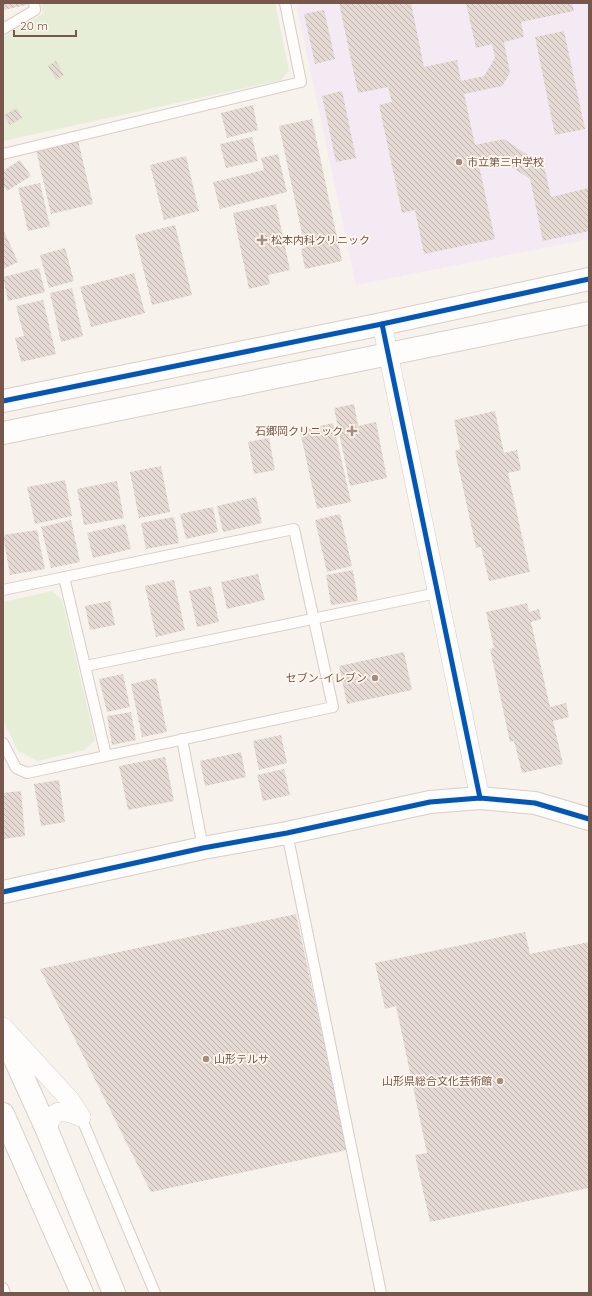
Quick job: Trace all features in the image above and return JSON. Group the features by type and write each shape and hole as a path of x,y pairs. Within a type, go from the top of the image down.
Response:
{"street":[{"path":"3,401 382,324 589,279"},
{"path":"3,433 589,313"},
{"path":"382,324 480,798"},
{"path":"3,892 204,848 287,833 430,802 480,798 535,803 589,819"},
{"path":"3,1027 70,1100 81,1117"},
{"path":"3,1033 47,1130 114,1293"},
{"path":"47,1130 50,1118 57,1113 67,1111 81,1117"},
{"path":"3,1114 82,1293"}],"lane":[{"path":"3,29 35,10 34,3"},
{"path":"3,154 301,82 285,3"},
{"path":"3,590 294,529 333,707 27,773 16,768 3,743"},
{"path":"64,577 106,755"},
{"path":"86,666 437,593"},
{"path":"182,739 204,848"},
{"path":"287,833 381,1293"},
{"path":"81,1117 155,1293"},
{"path":"3,1288 5,1293"}],"shaded area":[{"name":"市立第三中学校","path":"296,3 589,3 589,239 356,285"}],"green space":[{"path":"41,3 275,3 289,71 281,80 3,141 3,37 43,14"},
{"path":"52,591 62,600 95,740 85,750 37,761 18,751 3,720 3,602"}],"building":[{"path":"3,3 30,3 30,4 4,10"},
{"path":"339,3 411,3 424,67 457,60 461,81 484,76 495,58 492,44 476,48 466,3 572,3 574,11 521,22 524,37 504,42 510,73 502,86 464,94 475,145 504,139 544,166 551,197 589,188 589,231 543,241 530,179 497,157 478,161 495,239 424,254 415,210 402,213 379,105 392,102 388,87 358,93"},
{"path":"324,10 335,59 315,64 304,14"},
{"path":"564,31 585,129 555,135 535,37"},
{"path":"56,61 64,75 56,80 48,66"},
{"path":"342,91 356,158 336,162 322,96"},
{"path":"253,105 258,130 227,138 221,113"},
{"path":"17,108 22,118 10,125 4,115"},
{"path":"312,119 342,261 305,269 301,249 305,248 279,126"},
{"path":"252,137 258,161 226,168 220,144"},
{"path":"78,140 93,204 51,214 36,150"},
{"path":"278,154 287,192 220,209 213,182 264,170 261,158"},
{"path":"186,156 199,211 164,220 150,165"},
{"path":"20,160 31,176 7,191 3,185 3,171"},
{"path":"40,183 50,226 28,231 18,188"},
{"path":"276,204 290,270 268,275 270,284 249,289 233,213"},
{"path":"175,225 192,295 152,305 135,235"},
{"path":"3,229 18,262 3,269"},
{"path":"65,248 74,281 49,288 40,255"},
{"path":"39,268 45,292 8,301 3,277"},
{"path":"134,273 145,313 91,327 80,287"},
{"path":"72,288 83,336 61,342 50,293"},
{"path":"43,300 56,354 21,362 15,338 24,336 16,306"},
{"path":"354,404 358,426 376,422 387,478 350,486 334,408"},
{"path":"495,411 504,453 517,450 521,470 508,473 530,572 489,581 481,547 476,548 455,451 460,449 454,420"},
{"path":"333,423 351,502 317,509 300,431"},
{"path":"269,438 275,470 254,474 248,442"},
{"path":"161,466 170,512 139,518 130,472"},
{"path":"65,480 72,516 35,524 27,487"},
{"path":"117,481 124,518 84,525 77,489"},
{"path":"256,497 262,523 223,532 217,506"},
{"path":"213,507 218,532 186,539 180,514"},
{"path":"340,514 352,566 327,572 315,520"},
{"path":"174,517 179,543 146,549 141,523"},
{"path":"71,520 80,562 51,568 41,527"},
{"path":"125,524 131,549 93,558 87,533"},
{"path":"37,530 45,569 10,575 3,535"},
{"path":"353,570 358,601 331,605 326,575"},
{"path":"258,574 265,600 227,609 221,582"},
{"path":"174,580 185,630 156,637 145,586"},
{"path":"211,586 219,622 197,627 189,591"},
{"path":"110,601 115,625 90,630 85,606"},
{"path":"527,603 529,612 539,609 541,619 531,622 550,707 566,703 569,717 553,721 563,764 522,773 514,741 510,742 490,649 494,648 486,612"},
{"name":"セブン-イレブン","path":"404,652 412,690 347,704 339,666"},
{"path":"123,674 130,707 107,712 99,679"},
{"path":"156,678 167,732 142,737 131,684"},
{"path":"131,712 136,740 112,745 107,716"},
{"path":"281,735 287,763 259,770 253,741"},
{"path":"241,752 246,777 205,786 200,761"},
{"path":"165,757 174,801 128,810 119,766"},
{"path":"284,769 290,795 263,801 257,775"},
{"path":"59,780 65,822 41,826 34,784"},
{"path":"21,791 25,836 3,839 3,793"},
{"name":"山形テルサ","path":"296,914 347,1150 151,1192 40,969"},
{"name":"山形県総合文化芸術館","path":"525,932 530,954 589,942 589,1188 430,1222 415,1155 427,1153 396,1006 385,1009 375,963"}],"cycle path":[{"path":"3,401 382,324 589,279"},
{"path":"382,324 480,798"},
{"path":"3,892 203,848 287,833 430,802 480,798 535,803 589,819"}],"place":[{"name":"市立第三中学校","path":"459,162"},
{"name":"松本内科クリニック","path":"262,240"},
{"name":"石郷岡クリニック","path":"352,431"},
{"name":"セブン-イレブン","path":"375,678"},
{"name":"山形テルサ","path":"206,1059"},
{"name":"山形県総合文化芸術館","path":"500,1081"}]}
